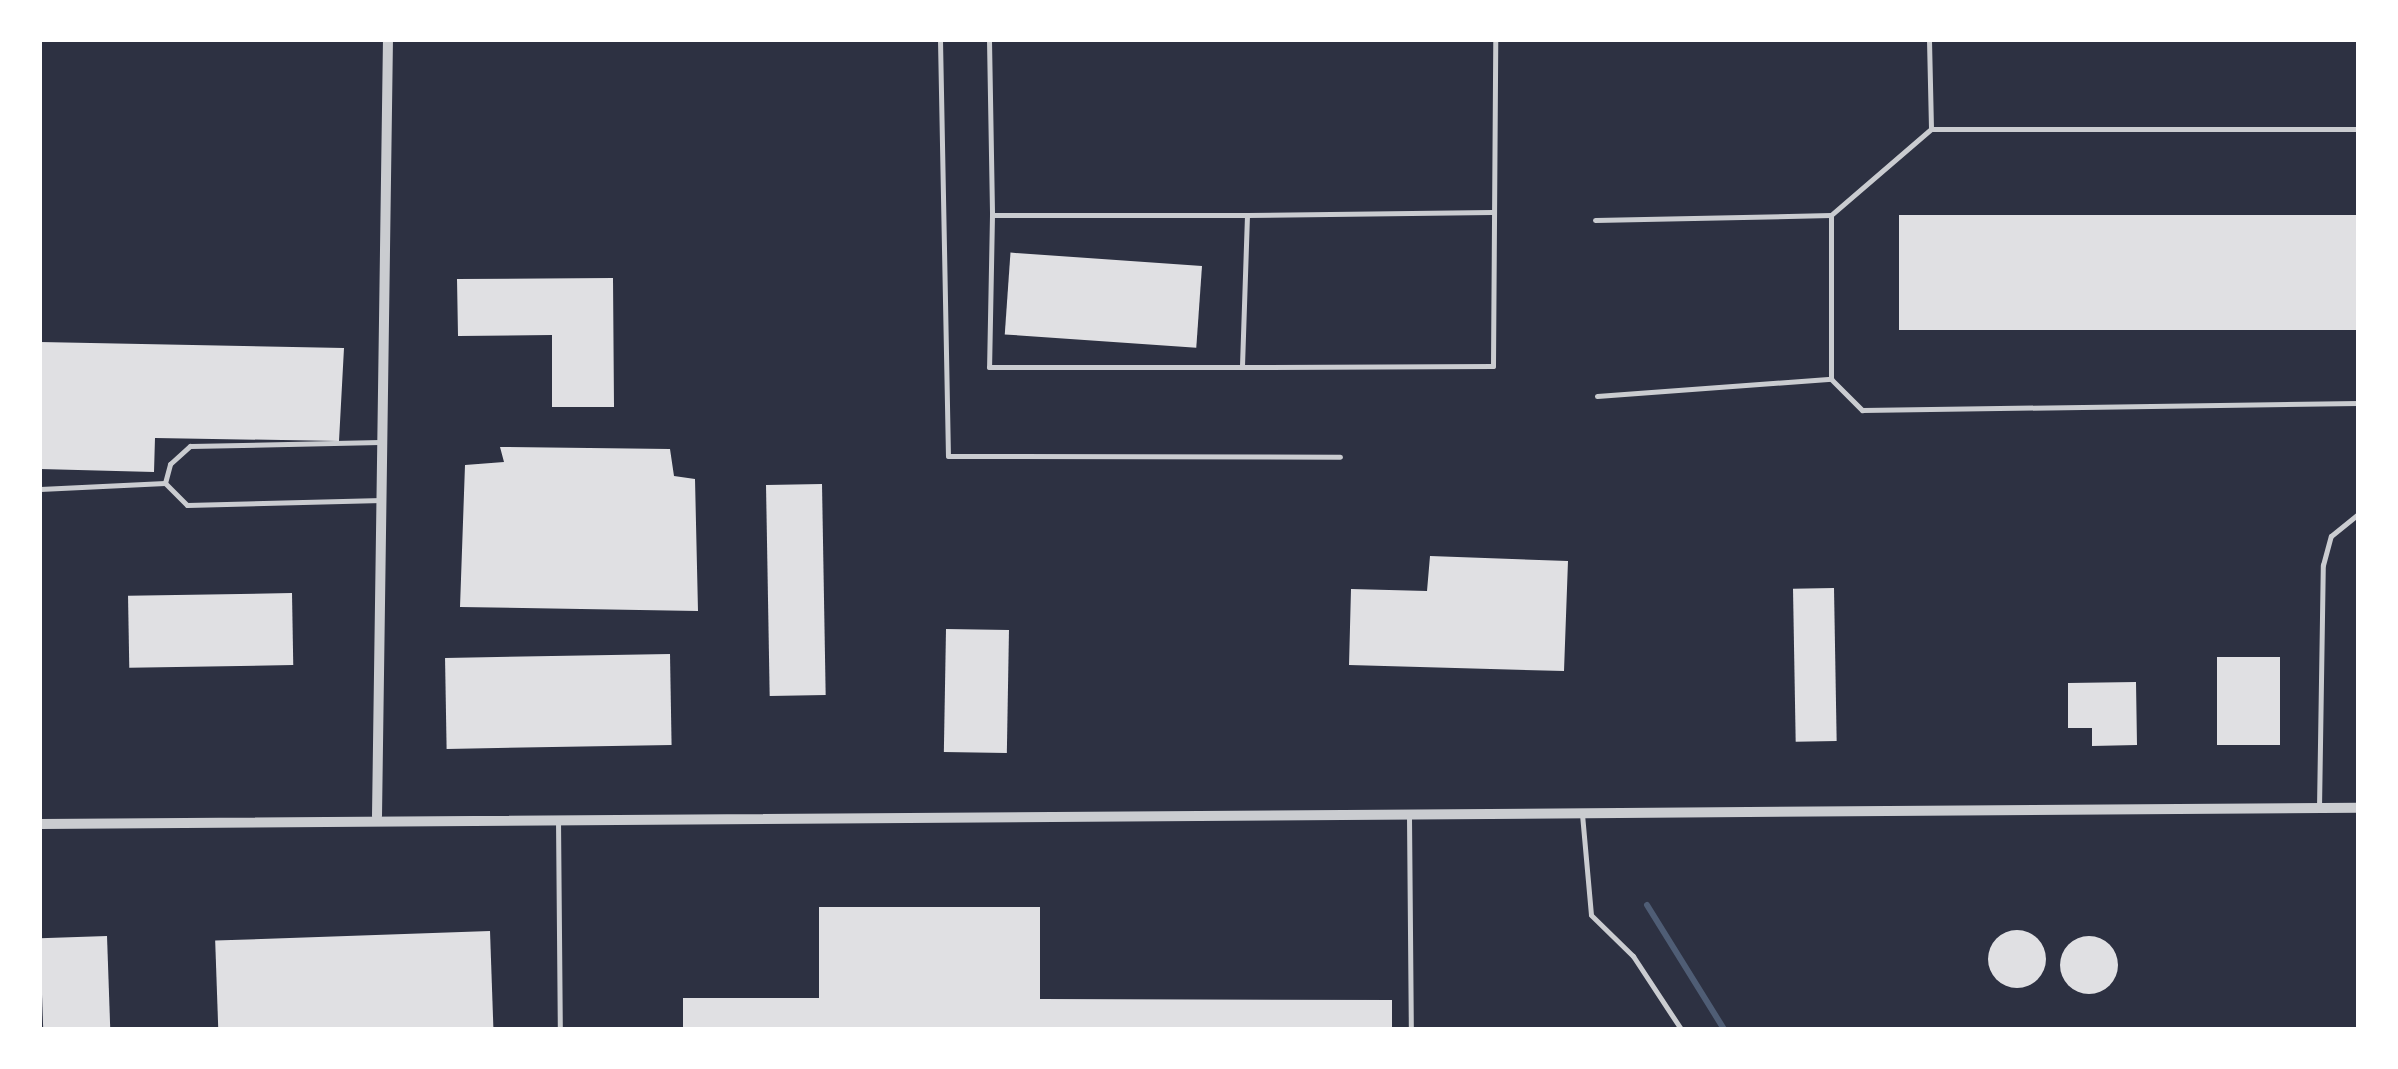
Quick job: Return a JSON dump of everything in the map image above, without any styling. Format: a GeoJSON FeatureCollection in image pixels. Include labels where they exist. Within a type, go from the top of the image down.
{"type":"FeatureCollection","features":[{"type":"Feature","properties":{"kind":"street"},"geometry":{"type":"LineString","coordinates":[[378,816],[388,40]]}},
{"type":"Feature","properties":{"kind":"street"},"geometry":{"type":"LineString","coordinates":[[40,824],[378,816],[2358,808]]}},
{"type":"Feature","properties":{"kind":"lane"},"geometry":{"type":"LineString","coordinates":[[940,40],[948,456],[1340,457]]}},
{"type":"Feature","properties":{"kind":"lane"},"geometry":{"type":"LineString","coordinates":[[989,40],[989,367],[1492,366],[1495,40]]}},
{"type":"Feature","properties":{"kind":"lane"},"geometry":{"type":"LineString","coordinates":[[1928,40],[1931,129]]}},
{"type":"Feature","properties":{"kind":"lane"},"geometry":{"type":"LineString","coordinates":[[1595,220],[1831,215],[1931,129],[2358,129]]}},
{"type":"Feature","properties":{"kind":"lane"},"geometry":{"type":"LineString","coordinates":[[992,215],[1492,212]]}},
{"type":"Feature","properties":{"kind":"lane"},"geometry":{"type":"LineString","coordinates":[[1242,367],[1247,214]]}},
{"type":"Feature","properties":{"kind":"lane"},"geometry":{"type":"LineString","coordinates":[[1831,215],[1831,379],[1862,410],[2358,404]]}},
{"type":"Feature","properties":{"kind":"lane"},"geometry":{"type":"LineString","coordinates":[[1596,396],[1831,379]]}},
{"type":"Feature","properties":{"kind":"lane"},"geometry":{"type":"LineString","coordinates":[[165,483],[170,464],[190,446],[383,442]]}},
{"type":"Feature","properties":{"kind":"lane"},"geometry":{"type":"LineString","coordinates":[[40,490],[165,483],[187,505],[382,500]]}},
{"type":"Feature","properties":{"kind":"lane"},"geometry":{"type":"LineString","coordinates":[[2319,808],[2323,565],[2331,536],[2358,514]]}},
{"type":"Feature","properties":{"kind":"lane"},"geometry":{"type":"LineString","coordinates":[[1582,811],[1591,916],[1633,956],[1681,1029]]}},
{"type":"Feature","properties":{"kind":"lane"},"geometry":{"type":"LineString","coordinates":[[1409,812],[1411,1029]]}},
{"type":"Feature","properties":{"kind":"lane"},"geometry":{"type":"LineString","coordinates":[[558,816],[560,1029]]}},
{"type":"Feature","properties":{"kind":"building"},"geometry":{"type":"Polygon","coordinates":[[[1899,215],[2358,215],[2358,330],[1899,330],[1899,215]]]}},
{"type":"Feature","properties":{"kind":"building"},"geometry":{"type":"Polygon","coordinates":[[[1010,253],[1202,266],[1196,348],[1005,334],[1010,253]]]}},
{"type":"Feature","properties":{"kind":"building"},"geometry":{"type":"Polygon","coordinates":[[[613,278],[614,407],[552,407],[552,335],[458,336],[457,279],[613,278]]]}},
{"type":"Feature","properties":{"kind":"building"},"geometry":{"type":"Polygon","coordinates":[[[40,342],[344,348],[339,441],[155,438],[154,472],[40,469],[40,342]]]}},
{"type":"Feature","properties":{"kind":"building"},"geometry":{"type":"Polygon","coordinates":[[[500,447],[670,449],[674,476],[695,479],[698,611],[460,607],[465,465],[504,462],[500,447]]]}},
{"type":"Feature","properties":{"kind":"building"},"geometry":{"type":"Polygon","coordinates":[[[822,484],[826,695],[770,696],[766,485],[822,484]]]}},
{"type":"Feature","properties":{"kind":"building"},"geometry":{"type":"Polygon","coordinates":[[[1430,556],[1568,561],[1564,671],[1349,665],[1351,589],[1427,591],[1430,556]]]}},
{"type":"Feature","properties":{"kind":"building"},"geometry":{"type":"Polygon","coordinates":[[[1834,588],[1837,741],[1796,742],[1793,589],[1834,588]]]}},
{"type":"Feature","properties":{"kind":"building"},"geometry":{"type":"Polygon","coordinates":[[[292,593],[293,665],[129,668],[128,596],[292,593]]]}},
{"type":"Feature","properties":{"kind":"building"},"geometry":{"type":"Polygon","coordinates":[[[946,629],[1009,630],[1007,753],[944,752],[946,629]]]}},
{"type":"Feature","properties":{"kind":"building"},"geometry":{"type":"Polygon","coordinates":[[[670,654],[672,745],[447,749],[445,658],[670,654]]]}},
{"type":"Feature","properties":{"kind":"building"},"geometry":{"type":"Polygon","coordinates":[[[2217,657],[2280,657],[2280,745],[2217,745],[2217,657]]]}},
{"type":"Feature","properties":{"kind":"building"},"geometry":{"type":"Polygon","coordinates":[[[2136,682],[2137,745],[2092,746],[2092,728],[2068,728],[2068,683],[2136,682]]]}},
{"type":"Feature","properties":{"kind":"building"},"geometry":{"type":"Polygon","coordinates":[[[819,907],[1040,907],[1040,999],[1392,1000],[1392,1029],[683,1029],[683,998],[819,998],[819,907]]]}},
{"type":"Feature","properties":{"kind":"building"},"geometry":{"type":"Polygon","coordinates":[[[2017,930],[2037,939],[2046,959],[2037,979],[2017,988],[1997,979],[1988,959],[1997,939],[2017,930]]]}},
{"type":"Feature","properties":{"kind":"building"},"geometry":{"type":"Polygon","coordinates":[[[490,931],[493,1029],[218,1029],[215,941],[490,931]]]}},
{"type":"Feature","properties":{"kind":"building"},"geometry":{"type":"Polygon","coordinates":[[[107,936],[110,1029],[43,1029],[40,938],[107,936]]]}},
{"type":"Feature","properties":{"kind":"building"},"geometry":{"type":"Polygon","coordinates":[[[2089,936],[2109,945],[2118,965],[2109,985],[2089,994],[2069,985],[2060,965],[2069,945],[2089,936]]]}},
{"type":"Feature","properties":{"kind":"waterway"},"geometry":{"type":"LineString","coordinates":[[1647,905],[1724,1029]]}}]}
